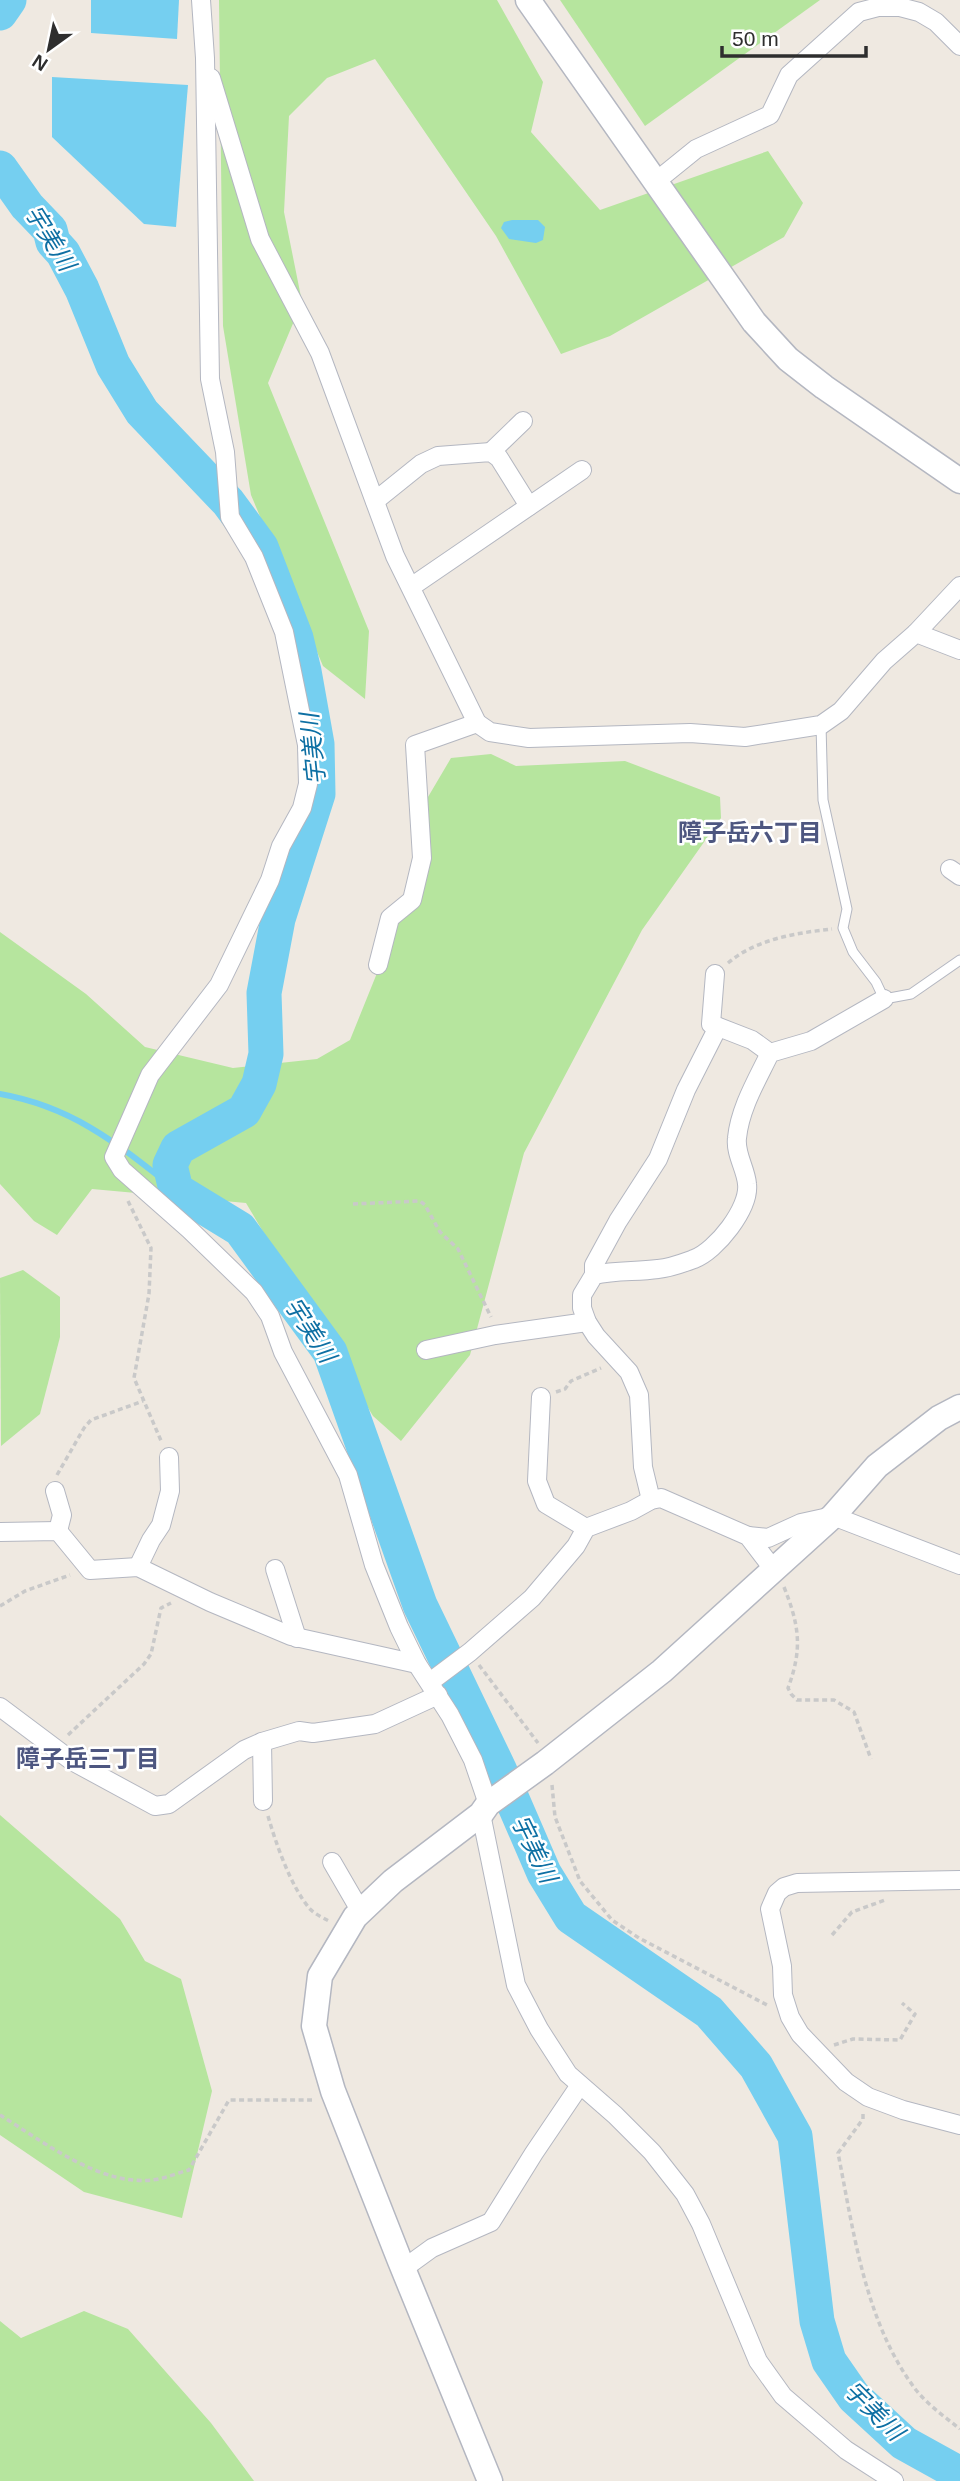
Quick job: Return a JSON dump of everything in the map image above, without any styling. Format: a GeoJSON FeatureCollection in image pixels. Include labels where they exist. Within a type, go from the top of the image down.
{"type":"FeatureCollection","features":[{"type":"Feature","properties":{"kind":"street"},"geometry":{"type":"LineString","coordinates":[[201,0],[205,58],[210,379],[225,452],[230,517],[254,557],[284,632],[307,745],[308,784],[302,808],[281,846],[270,880],[219,985],[150,1075],[114,1157],[122,1170],[254,1292],[270,1316],[283,1352],[348,1475],[374,1565],[399,1627],[417,1664],[435,1685],[473,1759],[488,1806],[516,1985],[539,2029],[568,2074],[652,2152],[685,2194],[701,2224],[758,2361],[783,2396],[846,2449],[894,2481]]}},
{"type":"Feature","properties":{"kind":"street"},"geometry":{"type":"LineString","coordinates":[[528,0],[754,322],[788,359],[824,387],[960,481]]}},
{"type":"Feature","properties":{"kind":"street"},"geometry":{"type":"LineString","coordinates":[[654,183],[696,149],[770,115],[789,75],[859,12],[878,6],[900,7],[919,12],[936,22],[960,46]]}},
{"type":"Feature","properties":{"kind":"street"},"geometry":{"type":"LineString","coordinates":[[205,58],[260,239],[320,353],[395,556],[477,723],[490,732],[529,738],[690,733],[745,737],[821,725],[841,711],[884,661],[916,633],[960,586]]}},
{"type":"Feature","properties":{"kind":"street"},"geometry":{"type":"LineString","coordinates":[[375,501],[421,464],[438,456],[491,452],[523,421]]}},
{"type":"Feature","properties":{"kind":"street"},"geometry":{"type":"LineString","coordinates":[[491,452],[499,458],[528,506]]}},
{"type":"Feature","properties":{"kind":"street"},"geometry":{"type":"LineString","coordinates":[[411,587],[582,470]]}},
{"type":"Feature","properties":{"kind":"street"},"geometry":{"type":"LineString","coordinates":[[916,633],[960,650]]}},
{"type":"Feature","properties":{"kind":"street"},"geometry":{"type":"LineString","coordinates":[[377,965],[390,918],[412,900],[422,858],[415,745],[477,723]]}},
{"type":"Feature","properties":{"kind":"street"},"geometry":{"type":"LineString","coordinates":[[715,974],[711,1024],[752,1040],[769,1053]]}},
{"type":"Feature","properties":{"kind":"street"},"geometry":{"type":"LineString","coordinates":[[769,1053],[811,1041],[884,999]]}},
{"type":"Feature","properties":{"kind":"street"},"geometry":{"type":"LineString","coordinates":[[651,1500],[643,1467],[639,1395],[629,1373],[587,1322],[582,1308],[582,1295],[594,1275],[594,1265],[618,1221],[658,1159],[686,1090],[718,1027]]}},
{"type":"Feature","properties":{"kind":"street"},"geometry":{"type":"LineString","coordinates":[[594,1275],[617,1270],[660,1269],[698,1258],[734,1222],[748,1197],[747,1181],[736,1139],[746,1105],[769,1053]]}},
{"type":"Feature","properties":{"kind":"street"},"geometry":{"type":"LineString","coordinates":[[426,1350],[587,1322]]}},
{"type":"Feature","properties":{"kind":"street"},"geometry":{"type":"LineString","coordinates":[[541,1397],[537,1481],[546,1504],[586,1528]]}},
{"type":"Feature","properties":{"kind":"street"},"geometry":{"type":"LineString","coordinates":[[490,2481],[333,2091],[314,2026],[320,1976],[361,1912],[393,1881],[662,1671],[833,1516],[877,1466],[939,1418],[960,1407]]}},
{"type":"Feature","properties":{"kind":"street"},"geometry":{"type":"LineString","coordinates":[[138,1567],[161,1525],[170,1491],[169,1457]]}},
{"type":"Feature","properties":{"kind":"street"},"geometry":{"type":"LineString","coordinates":[[55,1491],[62,1515],[58,1531]]}},
{"type":"Feature","properties":{"kind":"street"},"geometry":{"type":"LineString","coordinates":[[0,1707],[72,1761],[155,1806],[169,1804],[244,1750],[262,1742],[299,1731],[313,1733],[375,1724],[435,1685],[532,1598],[576,1546],[586,1528],[631,1511],[651,1500],[661,1497],[748,1536],[768,1538],[801,1522],[833,1516],[960,1565]]}},
{"type":"Feature","properties":{"kind":"street"},"geometry":{"type":"LineString","coordinates":[[58,1531],[90,1570],[138,1567],[297,1637],[417,1664]]}},
{"type":"Feature","properties":{"kind":"street"},"geometry":{"type":"LineString","coordinates":[[0,1532],[58,1531]]}},
{"type":"Feature","properties":{"kind":"street"},"geometry":{"type":"LineString","coordinates":[[748,1536],[774,1570]]}},
{"type":"Feature","properties":{"kind":"street"},"geometry":{"type":"LineString","coordinates":[[275,1569],[297,1637]]}},
{"type":"Feature","properties":{"kind":"street"},"geometry":{"type":"LineString","coordinates":[[262,1742],[263,1801]]}},
{"type":"Feature","properties":{"kind":"street"},"geometry":{"type":"LineString","coordinates":[[332,1862],[361,1912]]}},
{"type":"Feature","properties":{"kind":"street"},"geometry":{"type":"LineString","coordinates":[[960,1880],[797,1883],[783,1887],[777,1893],[770,1909],[782,1966],[783,1995],[800,2034],[846,2082],[864,2095],[903,2110],[960,2125]]}},
{"type":"Feature","properties":{"kind":"street"},"geometry":{"type":"LineString","coordinates":[[403,2269],[432,2248],[491,2222],[580,2085]]}},
{"type":"Feature","properties":{"kind":"lane"},"geometry":{"type":"LineString","coordinates":[[821,725],[823,800],[847,909],[843,928],[853,952],[876,982],[884,999],[911,994],[960,960]]}},
{"type":"Feature","properties":{"kind":"path"},"geometry":{"type":"LineString","coordinates":[[715,974],[733,958],[766,942],[800,932],[843,928]]}},
{"type":"Feature","properties":{"kind":"path"},"geometry":{"type":"LineString","coordinates":[[122,1170],[124,1192],[151,1248],[149,1294],[134,1378],[169,1457]]}},
{"type":"Feature","properties":{"kind":"path"},"geometry":{"type":"LineString","coordinates":[[353,1204],[420,1201],[425,1205],[440,1232],[458,1249],[500,1335]]}},
{"type":"Feature","properties":{"kind":"path"},"geometry":{"type":"LineString","coordinates":[[541,1397],[565,1389],[571,1381],[618,1360]]}},
{"type":"Feature","properties":{"kind":"path"},"geometry":{"type":"LineString","coordinates":[[55,1491],[57,1475],[91,1420],[143,1401]]}},
{"type":"Feature","properties":{"kind":"path"},"geometry":{"type":"LineString","coordinates":[[0,1606],[25,1591],[88,1568]]}},
{"type":"Feature","properties":{"kind":"path"},"geometry":{"type":"LineString","coordinates":[[774,1570],[795,1616],[799,1644],[788,1688],[791,1694],[797,1700],[834,1700],[854,1712],[871,1759]]}},
{"type":"Feature","properties":{"kind":"path"},"geometry":{"type":"LineString","coordinates":[[53,1747],[144,1664],[151,1654],[161,1608],[188,1591]]}},
{"type":"Feature","properties":{"kind":"path"},"geometry":{"type":"LineString","coordinates":[[467,1655],[547,1761],[555,1817],[566,1848],[580,1881],[612,1920],[712,1978],[779,2011],[788,2010]]}},
{"type":"Feature","properties":{"kind":"path"},"geometry":{"type":"LineString","coordinates":[[263,1801],[273,1835],[297,1888],[311,1910],[346,1932]]}},
{"type":"Feature","properties":{"kind":"path"},"geometry":{"type":"LineString","coordinates":[[832,1935],[852,1912],[888,1899]]}},
{"type":"Feature","properties":{"kind":"path"},"geometry":{"type":"LineString","coordinates":[[816,2051],[853,2039],[900,2040],[915,2014],[902,2003]]}},
{"type":"Feature","properties":{"kind":"path"},"geometry":{"type":"LineString","coordinates":[[0,2115],[81,2164],[123,2179],[152,2180],[189,2170],[229,2100],[317,2099],[333,2091]]}},
{"type":"Feature","properties":{"kind":"path"},"geometry":{"type":"LineString","coordinates":[[864,2095],[863,2119],[838,2153],[854,2234],[876,2317],[898,2362],[917,2391],[937,2412],[960,2429]]}},
{"type":"Feature","properties":{"kind":"green space"},"geometry":{"type":"Polygon","coordinates":[[[219,0],[497,0],[543,82],[531,132],[600,210],[768,151],[803,203],[784,237],[610,336],[561,354],[496,236],[375,59],[327,78],[289,116],[284,212],[302,302],[268,383],[369,631],[365,699],[323,666],[251,495],[223,326],[219,0]]]}},
{"type":"Feature","properties":{"kind":"green space"},"geometry":{"type":"Polygon","coordinates":[[[560,0],[820,0],[645,126],[560,0]]]}},
{"type":"Feature","properties":{"kind":"green space"},"geometry":{"type":"Polygon","coordinates":[[[491,754],[516,766],[625,761],[720,797],[721,818],[642,930],[524,1153],[470,1355],[401,1441],[373,1416],[246,1203],[92,1189],[57,1235],[34,1221],[0,1184],[0,932],[86,994],[145,1047],[233,1068],[317,1059],[350,1040],[419,869],[428,797],[451,758],[491,754]]]}},
{"type":"Feature","properties":{"kind":"green space"},"geometry":{"type":"Polygon","coordinates":[[[23,1270],[60,1297],[60,1337],[40,1414],[1,1446],[0,1278],[23,1270]]]}},
{"type":"Feature","properties":{"kind":"green space"},"geometry":{"type":"Polygon","coordinates":[[[0,1815],[120,1919],[145,1961],[181,1979],[212,2091],[182,2218],[84,2192],[0,2135],[0,1815]]]}},
{"type":"Feature","properties":{"kind":"green space"},"geometry":{"type":"Polygon","coordinates":[[[84,2311],[128,2329],[211,2423],[254,2481],[0,2481],[0,2321],[21,2338],[84,2311]]]}},
{"type":"Feature","properties":{"kind":"water"},"geometry":{"type":"Polygon","coordinates":[[[91,0],[179,0],[177,39],[91,33],[91,0]]]}},
{"type":"Feature","properties":{"kind":"water"},"geometry":{"type":"Polygon","coordinates":[[[52,77],[188,85],[176,227],[144,224],[52,137],[52,77]]]}},
{"type":"Feature","properties":{"kind":"water"},"geometry":{"type":"Polygon","coordinates":[[[538,220],[545,227],[543,240],[536,243],[509,239],[501,228],[504,222],[538,220]]]}},
{"type":"Feature","properties":{"kind":"waterway","name":"宇美川"},"geometry":{"type":"LineString","coordinates":[[0,13],[9,0]]}},
{"type":"Feature","properties":{"kind":"waterway","name":"宇美川"},"geometry":{"type":"LineString","coordinates":[[0,168],[27,206],[50,230],[53,242],[63,253],[82,289],[113,365],[142,412],[228,502],[261,547],[296,638],[317,744],[318,794],[278,919],[264,993],[266,1054],[259,1084],[244,1111],[178,1148],[170,1165],[176,1190],[240,1229],[330,1352],[420,1605],[499,1769],[544,1873],[571,1917],[709,2012],[756,2066],[795,2136],[817,2321],[829,2361],[854,2397],[904,2443],[960,2474]]}},
{"type":"Feature","properties":{"kind":"waterway"},"geometry":{"type":"LineString","coordinates":[[0,1094],[51,1108],[73,1118],[115,1143],[176,1190]]}},
{"type":"Feature","properties":{"kind":"district","name":"障子岳六丁目"},"geometry":{"type":"Point","coordinates":[750,833]}},
{"type":"Feature","properties":{"kind":"district","name":"障子岳三丁目"},"geometry":{"type":"Point","coordinates":[88,1759]}}]}
